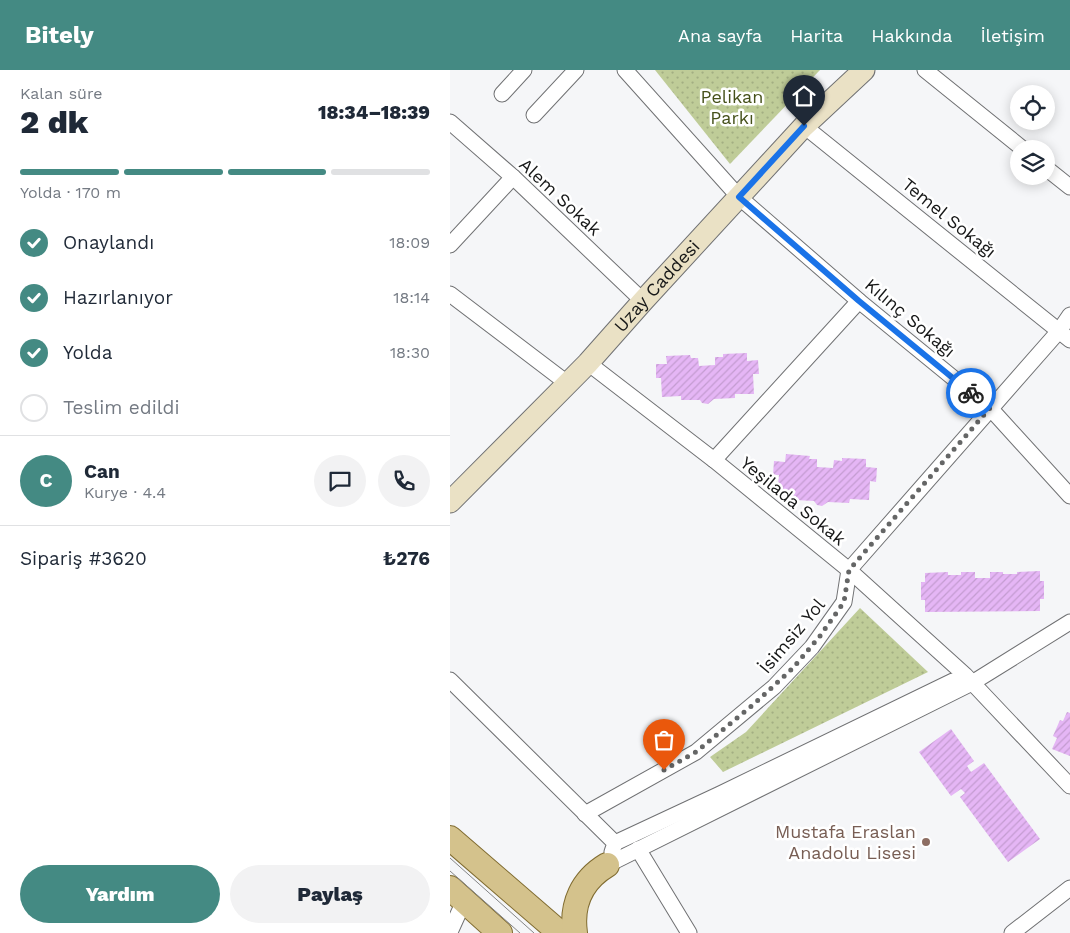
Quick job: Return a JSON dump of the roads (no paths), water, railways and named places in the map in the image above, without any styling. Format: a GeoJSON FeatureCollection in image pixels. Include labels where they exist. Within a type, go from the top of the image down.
{"type":"FeatureCollection","features":[{"type":"Feature","properties":{"kind":"main road","name":"Uzay Caddesi"},"geometry":{"type":"LineString","coordinates":[[450,502],[588,363],[804,126],[864,70]]}},
{"type":"Feature","properties":{"kind":"main road"},"geometry":{"type":"LineString","coordinates":[[450,828],[494,876]]}},
{"type":"Feature","properties":{"kind":"main road"},"geometry":{"type":"LineString","coordinates":[[450,838],[560,933]]}},
{"type":"Feature","properties":{"kind":"main road"},"geometry":{"type":"LineString","coordinates":[[575,933],[574,912],[580,892],[611,854]]}},
{"type":"Feature","properties":{"kind":"main road"},"geometry":{"type":"LineString","coordinates":[[457,894],[500,933]]}},
{"type":"Feature","properties":{"kind":"street"},"geometry":{"type":"LineString","coordinates":[[502,94],[524,70]]}},
{"type":"Feature","properties":{"kind":"street"},"geometry":{"type":"LineString","coordinates":[[534,116],[576,70]]}},
{"type":"Feature","properties":{"kind":"street","name":"Kılınç Sokağı"},"geometry":{"type":"LineString","coordinates":[[625,70],[739,197],[859,301],[990,408],[1070,496]]}},
{"type":"Feature","properties":{"kind":"street"},"geometry":{"type":"LineString","coordinates":[[926,70],[1012,140]]}},
{"type":"Feature","properties":{"kind":"street","name":"Alem Sokak"},"geometry":{"type":"LineString","coordinates":[[450,122],[513,177],[643,301]]}},
{"type":"Feature","properties":{"kind":"street","name":"Temel Sokağı"},"geometry":{"type":"LineString","coordinates":[[804,126],[1064,336]]}},
{"type":"Feature","properties":{"kind":"street"},"geometry":{"type":"LineString","coordinates":[[1055,175],[1070,187]]}},
{"type":"Feature","properties":{"kind":"street"},"geometry":{"type":"LineString","coordinates":[[450,245],[513,177]]}},
{"type":"Feature","properties":{"kind":"street"},"geometry":{"type":"LineString","coordinates":[[450,294],[567,384]]}},
{"type":"Feature","properties":{"kind":"street"},"geometry":{"type":"LineString","coordinates":[[714,460],[859,301]]}},
{"type":"Feature","properties":{"kind":"street"},"geometry":{"type":"LineString","coordinates":[[849,570],[990,408],[1064,336],[1070,316]]}},
{"type":"Feature","properties":{"kind":"street","name":"Yeşilada Sokak"},"geometry":{"type":"LineString","coordinates":[[588,363],[714,460],[849,570],[968,679],[1070,786]]}},
{"type":"Feature","properties":{"kind":"street","name":"İsimsiz Yol"},"geometry":{"type":"LineString","coordinates":[[585,814],[696,752],[774,687],[812,647],[844,602],[849,570]]}},
{"type":"Feature","properties":{"kind":"street"},"geometry":{"type":"LineString","coordinates":[[611,854],[720,794],[968,679],[1070,617]]}},
{"type":"Feature","properties":{"kind":"street"},"geometry":{"type":"LineString","coordinates":[[611,854],[638,849],[968,679],[1070,622]]}},
{"type":"Feature","properties":{"kind":"street"},"geometry":{"type":"LineString","coordinates":[[450,680],[585,814],[611,854]]}},
{"type":"Feature","properties":{"kind":"street"},"geometry":{"type":"LineString","coordinates":[[638,849],[689,933]]}},
{"type":"Feature","properties":{"kind":"street"},"geometry":{"type":"LineString","coordinates":[[1012,933],[1070,888]]}},
{"type":"Feature","properties":{"kind":"street"},"geometry":{"type":"LineString","coordinates":[[450,932],[457,894]]}},
{"type":"Feature","properties":{"kind":"tram line"},"geometry":{"type":"LineString","coordinates":[[450,858],[534,933]]}},
{"type":"Feature","properties":{"kind":"tram line"},"geometry":{"type":"LineString","coordinates":[[450,871],[520,933]]}},
{"type":"Feature","properties":{"kind":"place","name":"Mustafa Eraslan Anadolu Lisesi"},"geometry":{"type":"Point","coordinates":[926,842]}},
{"type":"Feature","properties":{"kind":"park label","name":"Pelikan Parkı"},"geometry":{"type":"Point","coordinates":[732,107]}}]}
